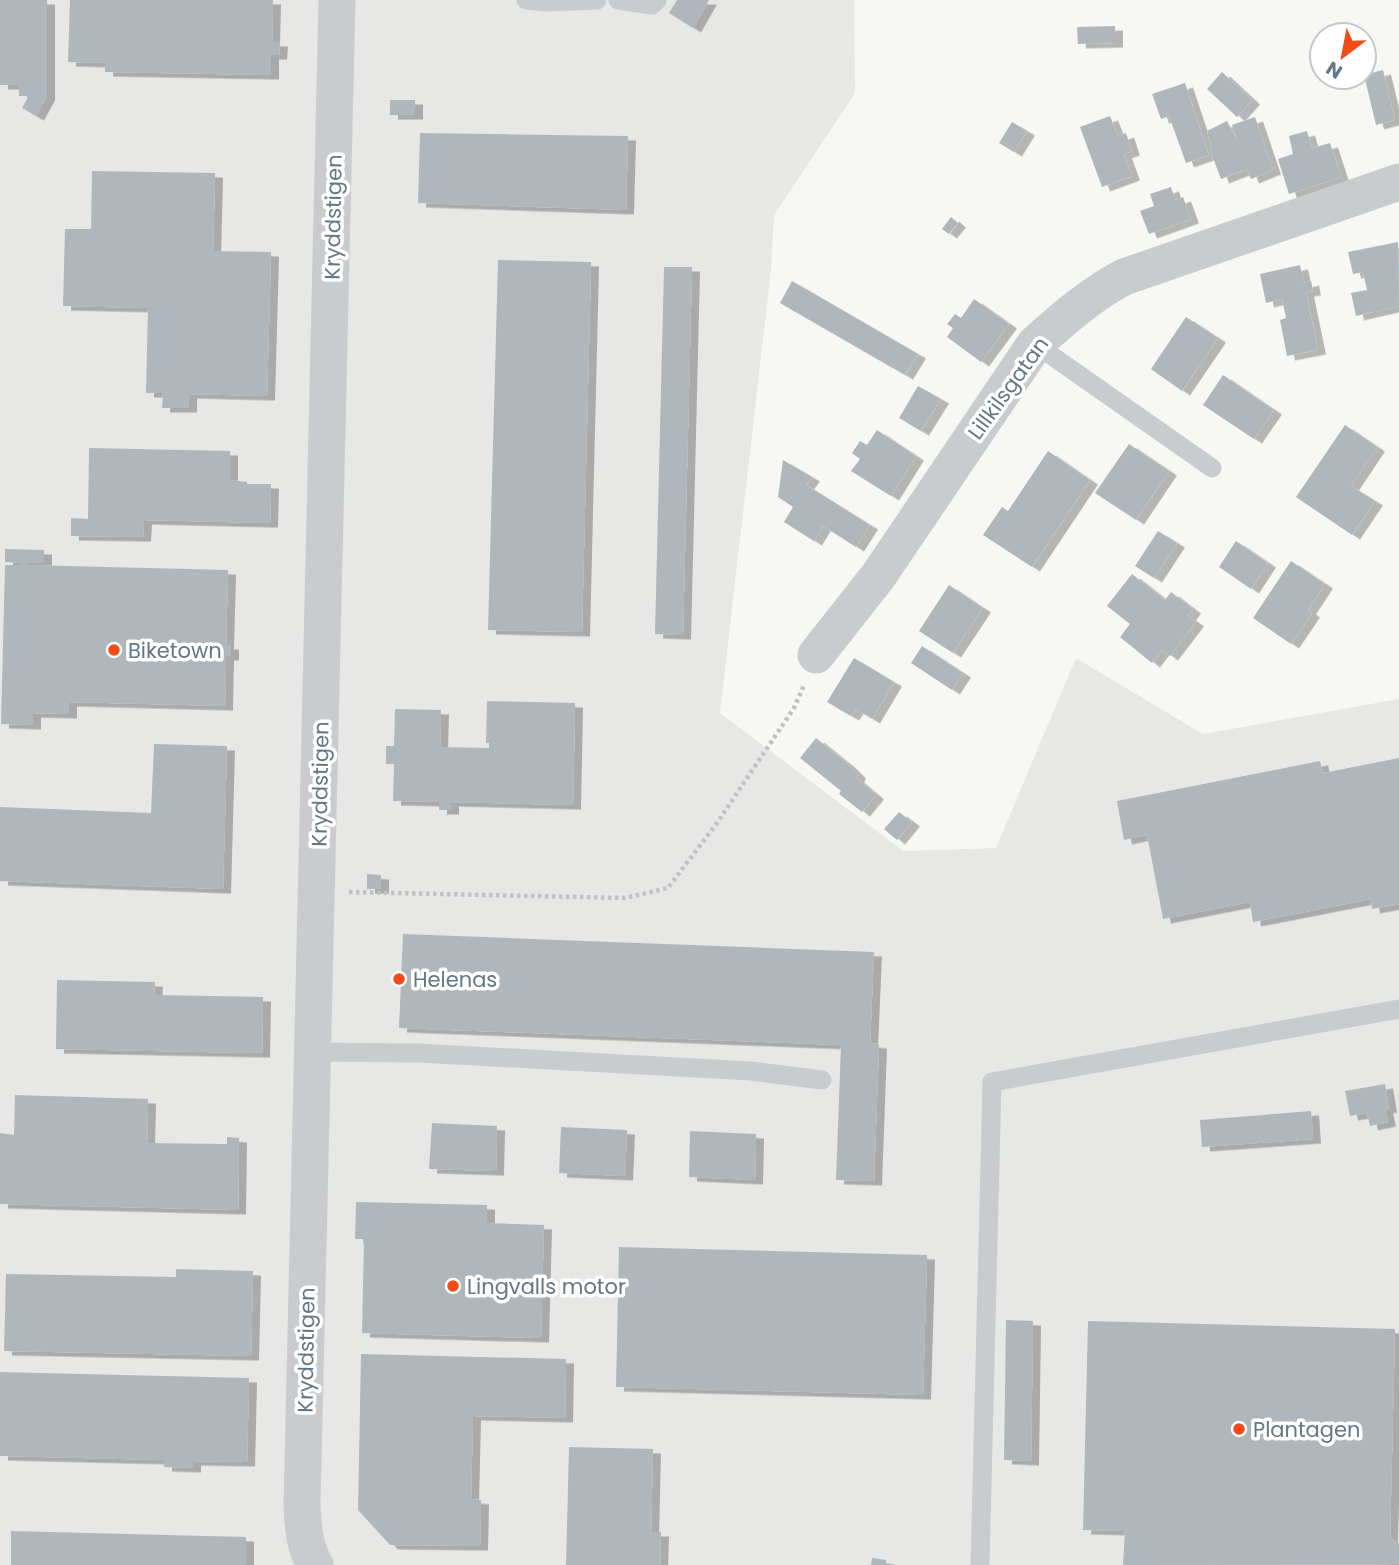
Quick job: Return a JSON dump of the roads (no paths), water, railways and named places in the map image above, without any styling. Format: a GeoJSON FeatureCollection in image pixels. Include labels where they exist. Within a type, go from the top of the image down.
{"type":"FeatureCollection","features":[{"type":"Feature","properties":{"kind":"street","name":"Kryddstigen"},"geometry":{"type":"LineString","coordinates":[[314,1565],[304,1534],[302,1505],[337,0]]}},
{"type":"Feature","properties":{"kind":"street","name":"Lillkilsgatan"},"geometry":{"type":"LineString","coordinates":[[816,655],[879,575],[1035,344],[1066,315],[1124,277],[1399,182]]}},
{"type":"Feature","properties":{"kind":"lane"},"geometry":{"type":"LineString","coordinates":[[526,0],[597,0]]}},
{"type":"Feature","properties":{"kind":"lane"},"geometry":{"type":"LineString","coordinates":[[618,0],[652,5],[657,0]]}},
{"type":"Feature","properties":{"kind":"lane"},"geometry":{"type":"LineString","coordinates":[[1035,344],[1212,468]]}},
{"type":"Feature","properties":{"kind":"lane"},"geometry":{"type":"LineString","coordinates":[[980,1565],[992,1082],[1399,1009]]}},
{"type":"Feature","properties":{"kind":"lane"},"geometry":{"type":"LineString","coordinates":[[314,1052],[419,1053],[751,1071],[822,1080]]}},
{"type":"Feature","properties":{"kind":"place","name":"Biketown"},"geometry":{"type":"Point","coordinates":[114,650]}},
{"type":"Feature","properties":{"kind":"place","name":"Helenas"},"geometry":{"type":"Point","coordinates":[399,979]}},
{"type":"Feature","properties":{"kind":"place","name":"Lingvalls motor"},"geometry":{"type":"Point","coordinates":[453,1286]}},
{"type":"Feature","properties":{"kind":"place","name":"Plantagen"},"geometry":{"type":"Point","coordinates":[1239,1429]}}]}
